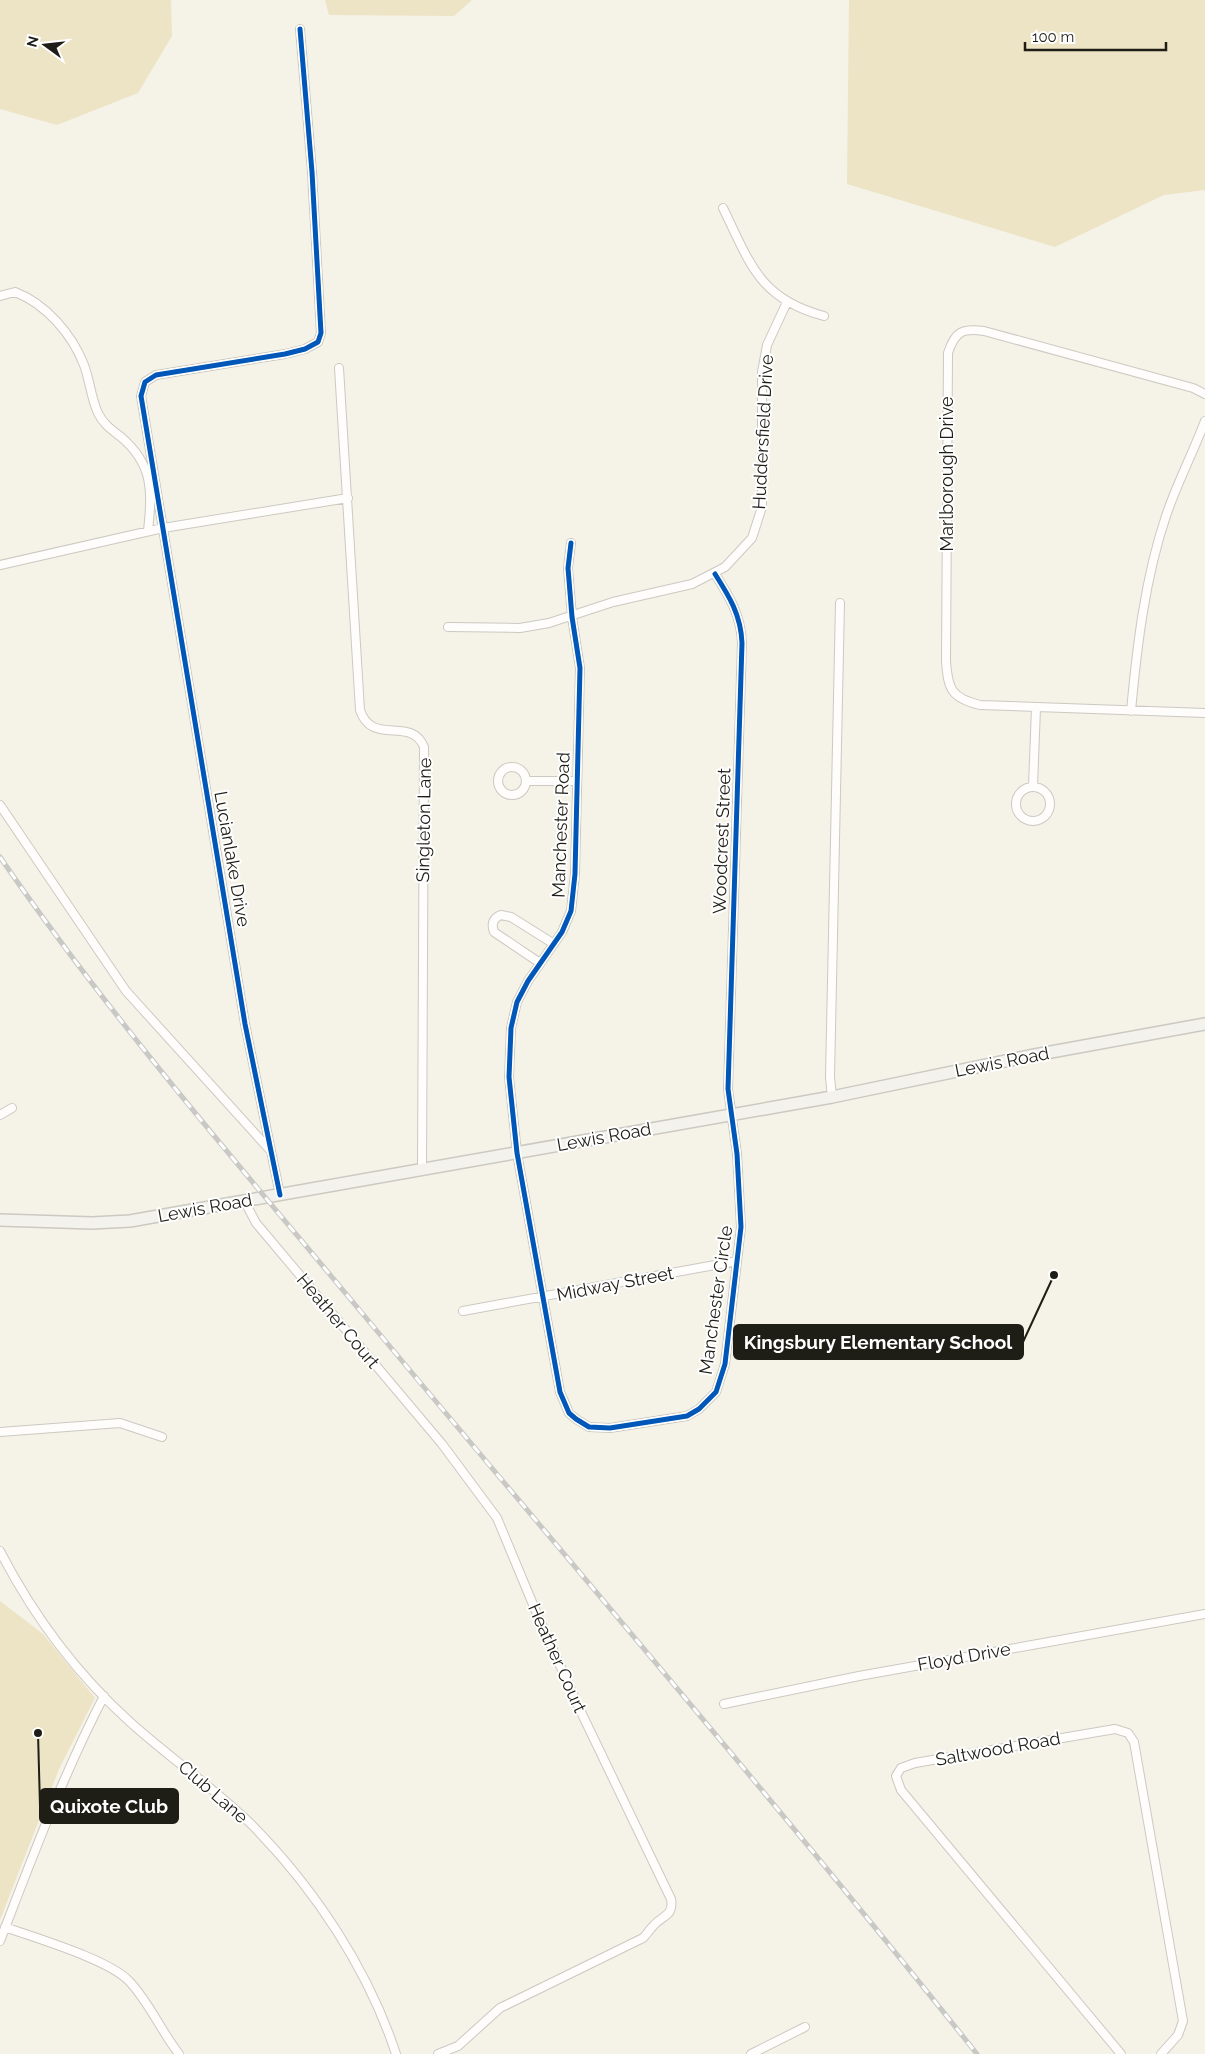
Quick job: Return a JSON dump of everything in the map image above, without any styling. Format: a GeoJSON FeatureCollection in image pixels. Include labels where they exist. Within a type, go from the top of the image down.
{"type":"FeatureCollection","features":[{"type":"Feature","properties":{"kind":"street","name":"Lucianlake Drive"},"geometry":{"type":"LineString","coordinates":[[280,1195],[246,1024],[141,396],[145,382],[156,375],[304,349],[318,342],[320,333],[312,172],[300,29]]}},
{"type":"Feature","properties":{"kind":"street"},"geometry":{"type":"LineString","coordinates":[[723,208],[748,260],[760,279],[787,302],[824,316]]}},
{"type":"Feature","properties":{"kind":"street"},"geometry":{"type":"LineString","coordinates":[[0,296],[15,292],[45,308],[74,345],[103,422],[134,449],[143,461],[148,476],[151,498],[148,531]]}},
{"type":"Feature","properties":{"kind":"street","name":"Huddersfield Drive"},"geometry":{"type":"LineString","coordinates":[[448,627],[520,628],[572,617],[613,602],[692,584],[715,574],[746,547],[756,530],[762,507],[762,372],[767,345],[787,302]]}},
{"type":"Feature","properties":{"kind":"street","name":"Marlborough Drive"},"geometry":{"type":"LineString","coordinates":[[1205,394],[1193,388],[984,331],[970,329],[954,338],[948,353],[946,661],[949,684],[957,697],[970,702],[1036,708],[1205,713]]}},
{"type":"Feature","properties":{"kind":"street","name":"Singleton Lane"},"geometry":{"type":"LineString","coordinates":[[339,368],[360,710],[362,718],[372,728],[411,733],[418,737],[424,747],[422,1169]]}},
{"type":"Feature","properties":{"kind":"street"},"geometry":{"type":"LineString","coordinates":[[1130,711],[1135,669],[1153,564],[1166,517],[1205,421]]}},
{"type":"Feature","properties":{"kind":"street"},"geometry":{"type":"LineString","coordinates":[[0,565],[163,528],[348,498]]}},
{"type":"Feature","properties":{"kind":"street","name":"Manchester Road"},"geometry":{"type":"LineString","coordinates":[[517,1153],[510,1104],[511,1028],[522,991],[554,944],[571,911],[575,874],[580,668],[572,617],[568,568],[571,543]]}},
{"type":"Feature","properties":{"kind":"street","name":"Woodcrest Street"},"geometry":{"type":"LineString","coordinates":[[715,574],[736,609],[741,628],[742,643],[728,1089],[730,1115]]}},
{"type":"Feature","properties":{"kind":"street"},"geometry":{"type":"LineString","coordinates":[[832,1097],[830,1077],[840,603]]}},
{"type":"Feature","properties":{"kind":"street"},"geometry":{"type":"LineString","coordinates":[[1033,786],[1036,708]]}},
{"type":"Feature","properties":{"kind":"street"},"geometry":{"type":"LineString","coordinates":[[526,781],[577,781]]}},
{"type":"Feature","properties":{"kind":"street"},"geometry":{"type":"LineString","coordinates":[[1033,786],[1044,791],[1050,804],[1045,817],[1031,822],[1019,814],[1016,800],[1024,789],[1033,786]]}},
{"type":"Feature","properties":{"kind":"street"},"geometry":{"type":"LineString","coordinates":[[0,805],[126,992],[271,1151]]}},
{"type":"Feature","properties":{"kind":"street"},"geometry":{"type":"LineString","coordinates":[[540,964],[494,932],[492,927],[495,918],[506,915],[554,944]]}},
{"type":"Feature","properties":{"kind":"street","name":"Lewis Road"},"geometry":{"type":"LineString","coordinates":[[0,1220],[92,1224],[130,1221],[832,1097],[1028,1056],[1205,1024]]}},
{"type":"Feature","properties":{"kind":"street"},"geometry":{"type":"LineString","coordinates":[[0,1115],[12,1108]]}},
{"type":"Feature","properties":{"kind":"street","name":"Manchester Circle"},"geometry":{"type":"LineString","coordinates":[[517,1153],[560,1392],[569,1413],[589,1427],[610,1428],[686,1416],[708,1401],[721,1382],[737,1261],[741,1206],[737,1154],[730,1115]]}},
{"type":"Feature","properties":{"kind":"street","name":"Heather Court"},"geometry":{"type":"LineString","coordinates":[[245,1202],[256,1223],[442,1444],[497,1518],[536,1614],[671,1899],[672,1906],[668,1915],[654,1924],[643,1938],[500,2008],[458,2046],[438,2054]]}},
{"type":"Feature","properties":{"kind":"street","name":"Midway Street"},"geometry":{"type":"LineString","coordinates":[[463,1311],[737,1261]]}},
{"type":"Feature","properties":{"kind":"street"},"geometry":{"type":"LineString","coordinates":[[0,1432],[120,1423],[162,1437]]}},
{"type":"Feature","properties":{"kind":"street","name":"Club Lane"},"geometry":{"type":"LineString","coordinates":[[0,1551],[32,1607],[59,1644],[104,1696],[130,1722],[230,1805],[290,1867],[314,1899],[350,1954],[379,2011],[396,2054]]}},
{"type":"Feature","properties":{"kind":"street","name":"Floyd Drive"},"geometry":{"type":"LineString","coordinates":[[724,1704],[858,1676],[1205,1614]]}},
{"type":"Feature","properties":{"kind":"street"},"geometry":{"type":"LineString","coordinates":[[0,1941],[55,1797],[76,1750],[104,1696]]}},
{"type":"Feature","properties":{"kind":"street","name":"Saltwood Road"},"geometry":{"type":"LineString","coordinates":[[1121,2054],[901,1790],[896,1776],[901,1768],[1115,1729],[1128,1732],[1134,1742],[1183,2022],[1178,2035],[1161,2054]]}},
{"type":"Feature","properties":{"kind":"street"},"geometry":{"type":"LineString","coordinates":[[5,1927],[69,1950],[122,1976],[136,1990],[180,2054]]}},
{"type":"Feature","properties":{"kind":"street"},"geometry":{"type":"LineString","coordinates":[[751,2054],[804,2027]]}},
{"type":"Feature","properties":{"kind":"shaded area"},"geometry":{"type":"Polygon","coordinates":[[[0,0],[171,0],[172,36],[138,93],[57,125],[0,109],[0,0]]]}},
{"type":"Feature","properties":{"kind":"shaded area"},"geometry":{"type":"Polygon","coordinates":[[[325,0],[472,0],[454,16],[329,15],[325,0]]]}},
{"type":"Feature","properties":{"kind":"shaded area"},"geometry":{"type":"Polygon","coordinates":[[[849,0],[1205,0],[1205,190],[1164,195],[1055,247],[847,184],[849,0]]]}},
{"type":"Feature","properties":{"kind":"shaded area"},"geometry":{"type":"Polygon","coordinates":[[[0,1601],[43,1634],[95,1698],[59,1769],[0,1920],[0,1601]]]}},
{"type":"Feature","properties":{"kind":"railway"},"geometry":{"type":"LineString","coordinates":[[0,857],[86,975],[176,1089],[749,1774],[977,2054]]}},
{"type":"Feature","properties":{"kind":"cycle path"},"geometry":{"type":"LineString","coordinates":[[280,1195],[245,1024],[141,396],[145,382],[156,375],[285,354],[305,349],[318,342],[321,333],[312,172],[300,29]]}},
{"type":"Feature","properties":{"kind":"cycle path"},"geometry":{"type":"LineString","coordinates":[[571,543],[568,568],[572,617],[580,668],[575,874],[571,911],[562,932],[528,981],[517,1002],[511,1028],[509,1077],[517,1153],[560,1392],[569,1413],[589,1427],[610,1428],[687,1416],[699,1409],[716,1392],[725,1364],[741,1227],[737,1154],[728,1089],[742,643],[737,615],[715,574]]}},
{"type":"Feature","properties":{"kind":"place","name":"Kingsbury Elementary School"},"geometry":{"type":"Point","coordinates":[1054,1275]}},
{"type":"Feature","properties":{"kind":"place","name":"Quixote Club"},"geometry":{"type":"Point","coordinates":[38,1733]}}]}
